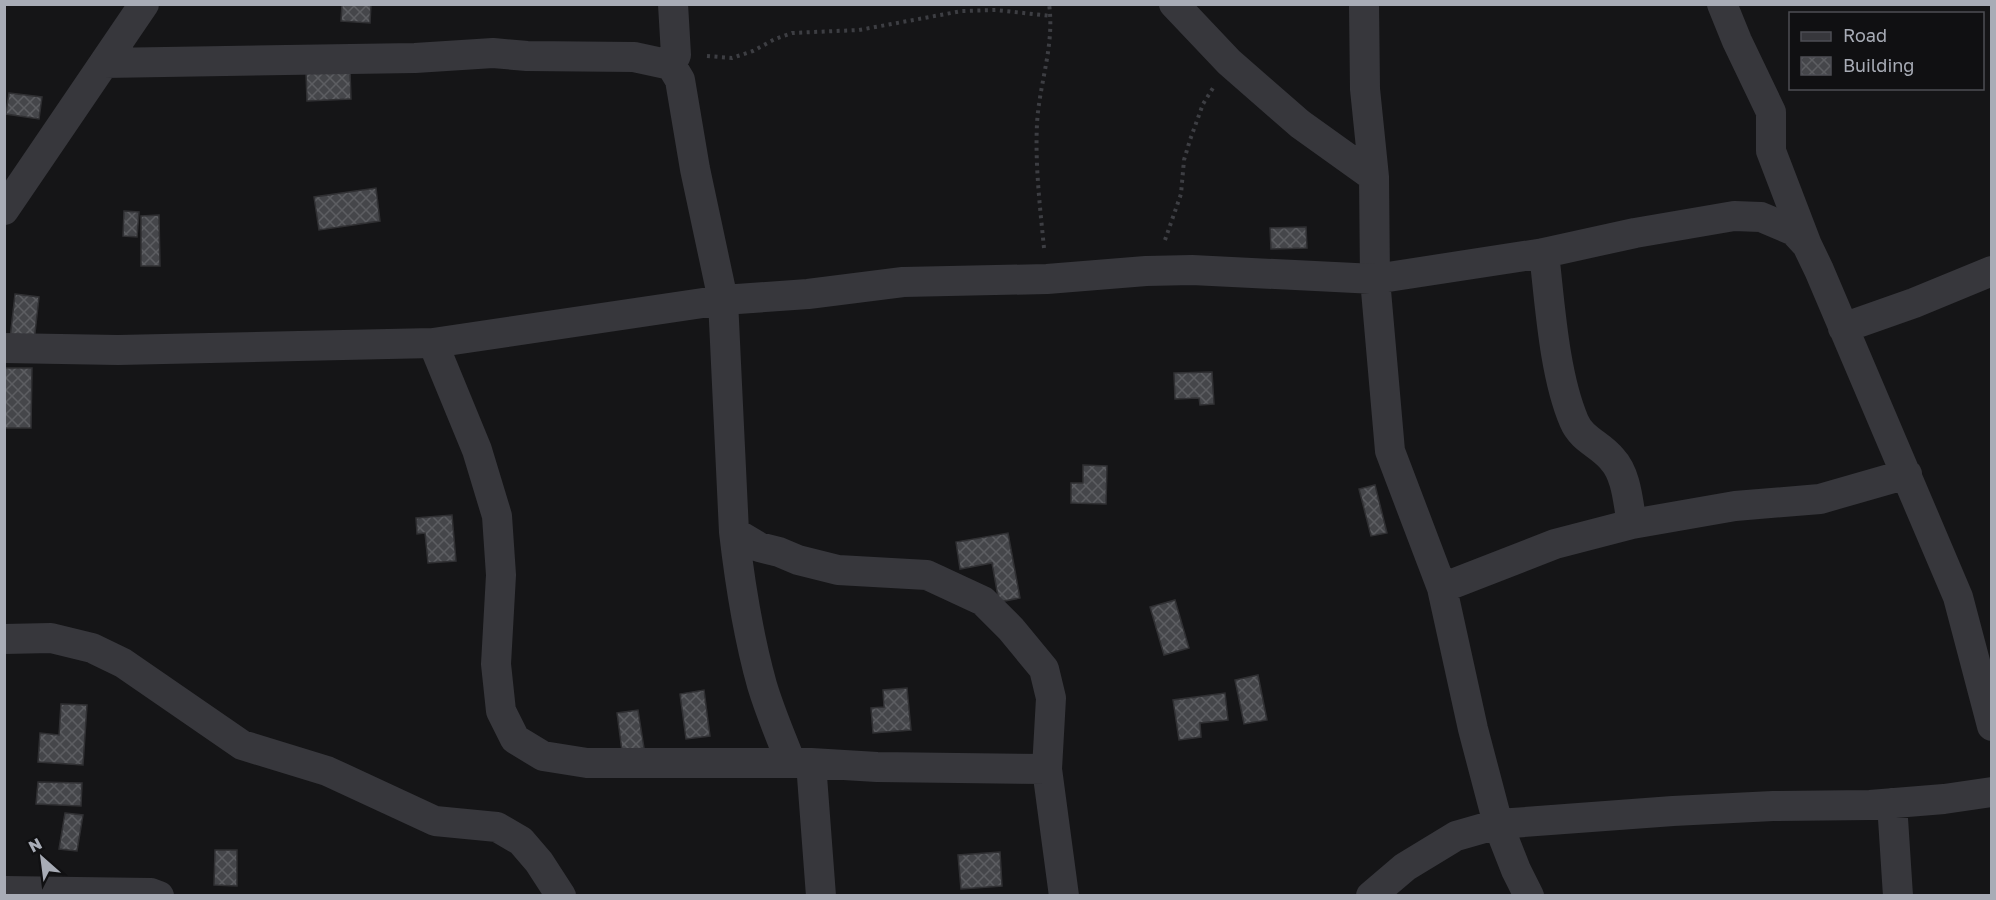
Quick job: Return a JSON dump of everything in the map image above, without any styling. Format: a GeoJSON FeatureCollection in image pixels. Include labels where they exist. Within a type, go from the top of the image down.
{"type":"FeatureCollection","features":[{"type":"Feature","properties":{"kind":"street"},"geometry":{"type":"LineString","coordinates":[[4,210],[144,4]]}},
{"type":"Feature","properties":{"kind":"street"},"geometry":{"type":"LineString","coordinates":[[673,4],[674,60],[685,100],[695,169],[723,300],[734,532],[740,587],[762,685],[773,718],[801,763],[821,896]]}},
{"type":"Feature","properties":{"kind":"street"},"geometry":{"type":"LineString","coordinates":[[1174,4],[1229,62],[1300,124],[1374,177]]}},
{"type":"Feature","properties":{"kind":"street"},"geometry":{"type":"LineString","coordinates":[[1364,4],[1365,89],[1374,177],[1375,279],[1390,451],[1442,588],[1473,729],[1498,824],[1529,896]]}},
{"type":"Feature","properties":{"kind":"street"},"geometry":{"type":"LineString","coordinates":[[1722,4],[1737,41],[1772,112],[1771,151],[1806,244],[1907,474],[1958,597],[1992,726]]}},
{"type":"Feature","properties":{"kind":"street"},"geometry":{"type":"LineString","coordinates":[[104,63],[392,59],[493,53],[674,60]]}},
{"type":"Feature","properties":{"kind":"street"},"geometry":{"type":"LineString","coordinates":[[4,348],[118,350],[434,343],[723,300],[808,294],[903,282],[1047,279],[1146,270],[1192,270],[1375,279],[1544,254],[1635,233],[1734,216],[1761,217],[1794,231],[1806,244]]}},
{"type":"Feature","properties":{"kind":"street"},"geometry":{"type":"LineString","coordinates":[[1544,254],[1554,335],[1569,406],[1580,433],[1614,460],[1622,474],[1632,524]]}},
{"type":"Feature","properties":{"kind":"street"},"geometry":{"type":"LineString","coordinates":[[1843,328],[1914,303],[1992,271]]}},
{"type":"Feature","properties":{"kind":"street"},"geometry":{"type":"LineString","coordinates":[[434,343],[477,450],[497,516],[501,575],[496,664],[501,711],[515,739],[543,756],[587,763],[801,763],[877,768],[1047,769]]}},
{"type":"Feature","properties":{"kind":"street"},"geometry":{"type":"LineString","coordinates":[[1442,588],[1556,544],[1632,524],[1735,506],[1820,500],[1907,474]]}},
{"type":"Feature","properties":{"kind":"street"},"geometry":{"type":"LineString","coordinates":[[734,532],[759,547],[838,570],[927,575],[983,601],[1011,629],[1044,669],[1051,698],[1047,769],[1064,896]]}},
{"type":"Feature","properties":{"kind":"street"},"geometry":{"type":"LineString","coordinates":[[4,639],[51,638],[92,648],[123,663],[242,745],[327,771],[435,822],[497,827],[521,841],[561,896]]}},
{"type":"Feature","properties":{"kind":"street"},"geometry":{"type":"LineString","coordinates":[[1371,896],[1405,867],[1456,836],[1498,824],[1672,811],[1892,803],[1992,792]]}},
{"type":"Feature","properties":{"kind":"street"},"geometry":{"type":"LineString","coordinates":[[1892,803],[1898,896]]}},
{"type":"Feature","properties":{"kind":"street"},"geometry":{"type":"LineString","coordinates":[[4,891],[151,893],[159,896]]}},
{"type":"Feature","properties":{"kind":"path"},"geometry":{"type":"LineString","coordinates":[[1047,279],[1039,187],[1037,126],[1039,98],[1048,60],[1051,16],[1049,4]]}},
{"type":"Feature","properties":{"kind":"path"},"geometry":{"type":"LineString","coordinates":[[674,60],[732,58],[792,33],[859,30],[962,11],[996,10],[1051,16]]}},
{"type":"Feature","properties":{"kind":"path"},"geometry":{"type":"LineString","coordinates":[[1146,270],[1167,236],[1171,225],[1181,194],[1184,159],[1203,104],[1229,62]]}},
{"type":"Feature","properties":{"kind":"building"},"geometry":{"type":"Polygon","coordinates":[[[342,4],[371,4],[370,23],[341,21],[342,4]]]}},
{"type":"Feature","properties":{"kind":"building"},"geometry":{"type":"Polygon","coordinates":[[[350,71],[351,99],[307,101],[306,73],[350,71]]]}},
{"type":"Feature","properties":{"kind":"building"},"geometry":{"type":"Polygon","coordinates":[[[9,93],[42,97],[39,119],[6,114],[9,93]]]}},
{"type":"Feature","properties":{"kind":"building"},"geometry":{"type":"Polygon","coordinates":[[[376,188],[380,221],[319,230],[314,197],[376,188]]]}},
{"type":"Feature","properties":{"kind":"building"},"geometry":{"type":"Polygon","coordinates":[[[124,211],[139,212],[137,237],[123,236],[124,211]]]}},
{"type":"Feature","properties":{"kind":"building"},"geometry":{"type":"Polygon","coordinates":[[[159,215],[160,266],[141,266],[141,216],[159,215]]]}},
{"type":"Feature","properties":{"kind":"building"},"geometry":{"type":"Polygon","coordinates":[[[1306,227],[1307,248],[1271,249],[1270,228],[1306,227]]]}},
{"type":"Feature","properties":{"kind":"building"},"geometry":{"type":"Polygon","coordinates":[[[15,294],[39,297],[34,342],[10,339],[15,294]]]}},
{"type":"Feature","properties":{"kind":"building"},"geometry":{"type":"Polygon","coordinates":[[[4,368],[32,368],[31,428],[4,428],[4,368]]]}},
{"type":"Feature","properties":{"kind":"building"},"geometry":{"type":"Polygon","coordinates":[[[1212,372],[1214,404],[1200,405],[1199,398],[1175,399],[1174,373],[1212,372]]]}},
{"type":"Feature","properties":{"kind":"building"},"geometry":{"type":"Polygon","coordinates":[[[1083,465],[1107,466],[1106,504],[1071,503],[1071,483],[1083,483],[1083,465]]]}},
{"type":"Feature","properties":{"kind":"building"},"geometry":{"type":"Polygon","coordinates":[[[1375,485],[1387,533],[1371,536],[1359,489],[1375,485]]]}},
{"type":"Feature","properties":{"kind":"building"},"geometry":{"type":"Polygon","coordinates":[[[452,515],[456,561],[428,563],[425,533],[417,534],[416,518],[452,515]]]}},
{"type":"Feature","properties":{"kind":"building"},"geometry":{"type":"Polygon","coordinates":[[[1008,533],[1020,598],[999,602],[992,563],[960,569],[956,542],[1008,533]]]}},
{"type":"Feature","properties":{"kind":"building"},"geometry":{"type":"Polygon","coordinates":[[[1175,600],[1189,648],[1164,655],[1150,607],[1175,600]]]}},
{"type":"Feature","properties":{"kind":"building"},"geometry":{"type":"Polygon","coordinates":[[[1258,675],[1267,720],[1244,724],[1235,680],[1258,675]]]}},
{"type":"Feature","properties":{"kind":"building"},"geometry":{"type":"Polygon","coordinates":[[[907,688],[911,730],[873,733],[871,708],[884,707],[883,690],[907,688]]]}},
{"type":"Feature","properties":{"kind":"building"},"geometry":{"type":"Polygon","coordinates":[[[704,690],[710,736],[686,739],[680,694],[704,690]]]}},
{"type":"Feature","properties":{"kind":"building"},"geometry":{"type":"Polygon","coordinates":[[[1225,693],[1228,720],[1200,723],[1201,737],[1179,740],[1173,700],[1225,693]]]}},
{"type":"Feature","properties":{"kind":"building"},"geometry":{"type":"Polygon","coordinates":[[[61,704],[87,705],[83,765],[38,762],[40,733],[59,735],[61,704]]]}},
{"type":"Feature","properties":{"kind":"building"},"geometry":{"type":"Polygon","coordinates":[[[638,710],[644,748],[622,751],[617,713],[638,710]]]}},
{"type":"Feature","properties":{"kind":"building"},"geometry":{"type":"Polygon","coordinates":[[[38,782],[82,783],[81,806],[36,804],[38,782]]]}},
{"type":"Feature","properties":{"kind":"building"},"geometry":{"type":"Polygon","coordinates":[[[65,813],[83,815],[77,851],[59,849],[65,813]]]}},
{"type":"Feature","properties":{"kind":"building"},"geometry":{"type":"Polygon","coordinates":[[[215,850],[237,850],[237,886],[214,885],[215,850]]]}},
{"type":"Feature","properties":{"kind":"building"},"geometry":{"type":"Polygon","coordinates":[[[1000,852],[1002,886],[961,889],[958,855],[1000,852]]]}}]}
